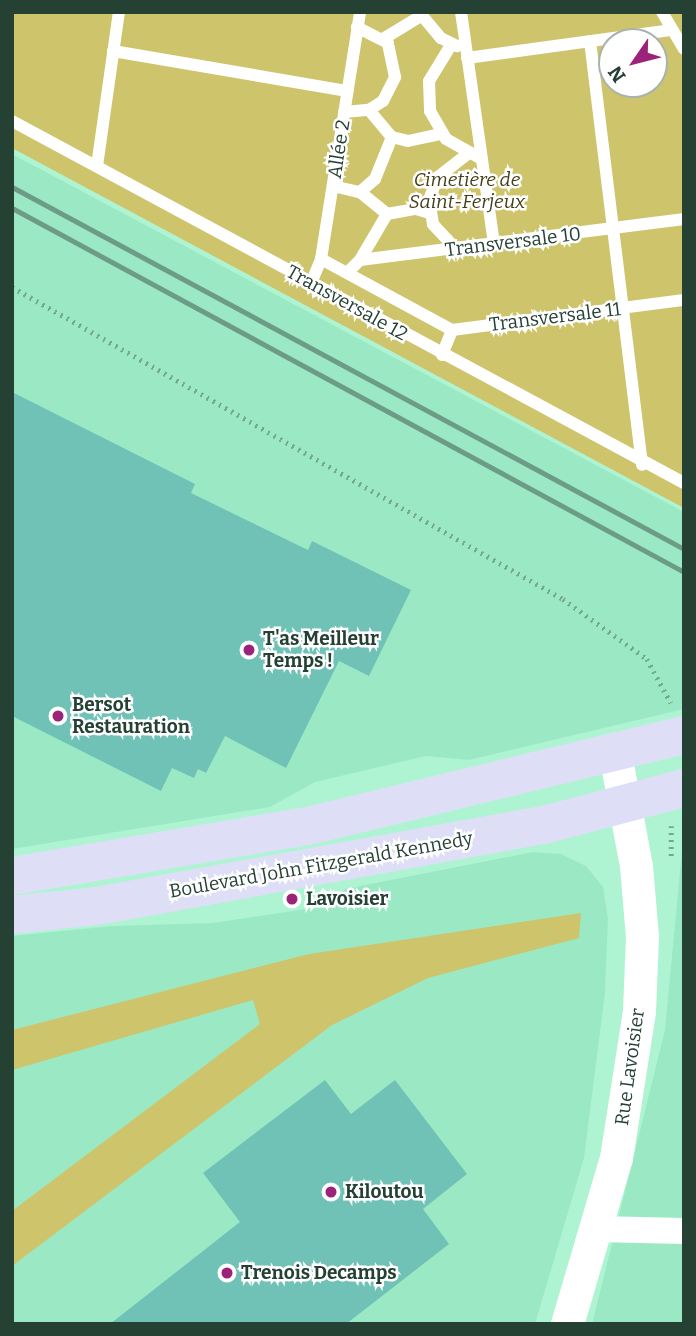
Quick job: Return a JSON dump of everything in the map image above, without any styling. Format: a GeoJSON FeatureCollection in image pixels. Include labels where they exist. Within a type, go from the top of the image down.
{"type":"FeatureCollection","features":[{"type":"Feature","properties":{"kind":"main road","name":"Boulevard John Fitzgerald Kennedy"},"geometry":{"type":"LineString","coordinates":[[12,876],[308,826],[615,754],[678,721]]}},
{"type":"Feature","properties":{"kind":"main road","name":"Boulevard John Fitzgerald Kennedy"},"geometry":{"type":"LineString","coordinates":[[12,915],[97,906],[411,850],[627,804],[684,788]]}},
{"type":"Feature","properties":{"kind":"street"},"geometry":{"type":"LineString","coordinates":[[615,754],[627,804]]}},
{"type":"Feature","properties":{"kind":"street","name":"Rue Lavoisier"},"geometry":{"type":"LineString","coordinates":[[566,1324],[596,1229],[631,1084],[639,1011],[642,937],[627,804]]}},
{"type":"Feature","properties":{"kind":"street"},"geometry":{"type":"LineString","coordinates":[[596,1229],[684,1231]]}},
{"type":"Feature","properties":{"kind":"lane"},"geometry":{"type":"LineString","coordinates":[[96,166],[119,12]]}},
{"type":"Feature","properties":{"kind":"lane","name":"Allée 2"},"geometry":{"type":"LineString","coordinates":[[311,283],[321,258],[360,12]]}},
{"type":"Feature","properties":{"kind":"lane"},"geometry":{"type":"LineString","coordinates":[[461,12],[494,244]]}},
{"type":"Feature","properties":{"kind":"lane"},"geometry":{"type":"LineString","coordinates":[[662,12],[684,49]]}},
{"type":"Feature","properties":{"kind":"lane"},"geometry":{"type":"LineString","coordinates":[[383,38],[420,14],[451,45],[467,53],[672,30]]}},
{"type":"Feature","properties":{"kind":"lane"},"geometry":{"type":"LineString","coordinates":[[344,112],[369,110],[391,91],[395,76],[396,61],[383,38],[357,27]]}},
{"type":"Feature","properties":{"kind":"lane"},"geometry":{"type":"LineString","coordinates":[[590,41],[642,465]]}},
{"type":"Feature","properties":{"kind":"lane"},"geometry":{"type":"LineString","coordinates":[[451,45],[429,81],[430,111],[442,134],[467,153],[482,159]]}},
{"type":"Feature","properties":{"kind":"lane"},"geometry":{"type":"LineString","coordinates":[[113,51],[348,91]]}},
{"type":"Feature","properties":{"kind":"lane"},"geometry":{"type":"LineString","coordinates":[[369,110],[392,137],[408,141],[442,134]]}},
{"type":"Feature","properties":{"kind":"lane","name":"Transversale 12"},"geometry":{"type":"LineString","coordinates":[[12,121],[642,465],[684,483]]}},
{"type":"Feature","properties":{"kind":"lane"},"geometry":{"type":"LineString","coordinates":[[360,192],[375,179],[392,137]]}},
{"type":"Feature","properties":{"kind":"lane"},"geometry":{"type":"LineString","coordinates":[[456,249],[439,234],[430,213],[438,177],[467,153]]}},
{"type":"Feature","properties":{"kind":"lane"},"geometry":{"type":"LineString","coordinates":[[332,187],[360,192],[387,214],[430,213]]}},
{"type":"Feature","properties":{"kind":"lane"},"geometry":{"type":"LineString","coordinates":[[347,273],[360,260],[387,214]]}},
{"type":"Feature","properties":{"kind":"lane","name":"Transversale 10"},"geometry":{"type":"LineString","coordinates":[[360,260],[684,219]]}},
{"type":"Feature","properties":{"kind":"lane"},"geometry":{"type":"LineString","coordinates":[[321,258],[452,330],[442,355]]}},
{"type":"Feature","properties":{"kind":"lane","name":"Transversale 11"},"geometry":{"type":"LineString","coordinates":[[452,330],[684,300]]}},
{"type":"Feature","properties":{"kind":"path"},"geometry":{"type":"LineString","coordinates":[[12,287],[563,599],[647,659],[678,721]]}},
{"type":"Feature","properties":{"kind":"shaded area"},"geometry":{"type":"Polygon","coordinates":[[[12,154],[684,512],[684,709],[469,760],[426,756],[315,782],[270,807],[12,849],[12,154]]]}},
{"type":"Feature","properties":{"kind":"shaded area"},"geometry":{"type":"Polygon","coordinates":[[[684,829],[684,1324],[592,1324],[665,1030],[684,829]]]}},
{"type":"Feature","properties":{"kind":"shaded area"},"geometry":{"type":"Polygon","coordinates":[[[533,852],[561,854],[586,866],[603,887],[608,919],[605,993],[584,1158],[535,1324],[12,1324],[12,936],[113,926],[212,923],[320,907],[345,889],[533,852]]]}},
{"type":"Feature","properties":{"kind":"green space","name":"Cimetière de Saint-Ferjeux"},"geometry":{"type":"Polygon","coordinates":[[[12,12],[684,12],[684,508],[12,148],[12,12]]]}},
{"type":"Feature","properties":{"kind":"green space"},"geometry":{"type":"Polygon","coordinates":[[[581,913],[579,938],[428,978],[332,1025],[12,1266],[12,1211],[260,1024],[253,1000],[12,1070],[12,1030],[309,954],[581,913]]]}},
{"type":"Feature","properties":{"kind":"building"},"geometry":{"type":"Polygon","coordinates":[[[12,392],[195,484],[191,493],[308,550],[312,541],[411,590],[369,676],[339,661],[286,768],[225,736],[206,773],[198,769],[194,778],[172,768],[161,791],[12,716],[12,392]]]}},
{"type":"Feature","properties":{"kind":"building","name":"Kiloutou"},"geometry":{"type":"Polygon","coordinates":[[[325,1080],[351,1114],[395,1080],[467,1174],[423,1209],[449,1244],[346,1324],[110,1324],[240,1222],[203,1173],[325,1080]]]}},
{"type":"Feature","properties":{"kind":"railway"},"geometry":{"type":"LineString","coordinates":[[12,187],[684,549]]}},
{"type":"Feature","properties":{"kind":"railway"},"geometry":{"type":"LineString","coordinates":[[12,208],[684,572]]}},
{"type":"Feature","properties":{"kind":"place","name":"T'as Meilleur Temps !"},"geometry":{"type":"Point","coordinates":[249,650]}},
{"type":"Feature","properties":{"kind":"place","name":"Bersot Restauration"},"geometry":{"type":"Point","coordinates":[58,716]}},
{"type":"Feature","properties":{"kind":"place","name":"Lavoisier"},"geometry":{"type":"Point","coordinates":[292,899]}},
{"type":"Feature","properties":{"kind":"place","name":"Kiloutou"},"geometry":{"type":"Point","coordinates":[331,1192]}},
{"type":"Feature","properties":{"kind":"place","name":"Trenois Decamps"},"geometry":{"type":"Point","coordinates":[227,1273]}}]}
